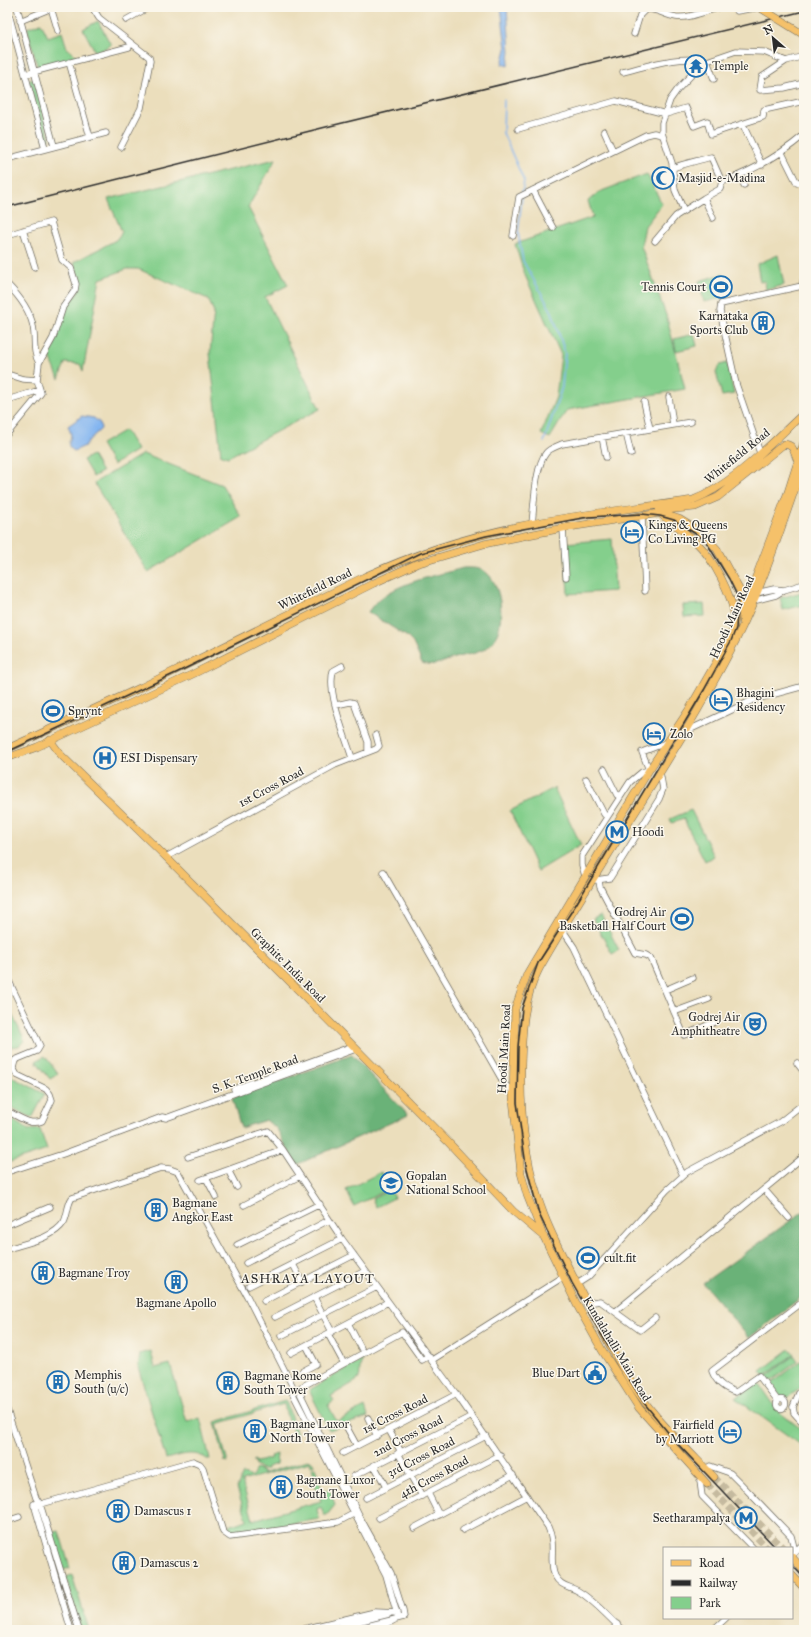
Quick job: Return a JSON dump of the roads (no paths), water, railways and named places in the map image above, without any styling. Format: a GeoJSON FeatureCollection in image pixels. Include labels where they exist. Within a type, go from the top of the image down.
{"type":"FeatureCollection","features":[{"type":"Feature","properties":{"kind":"main road"},"geometry":{"type":"LineString","coordinates":[[759,7],[804,35]]}},
{"type":"Feature","properties":{"kind":"main road"},"geometry":{"type":"LineString","coordinates":[[765,7],[804,30]]}},
{"type":"Feature","properties":{"kind":"main road","name":"Whitefield Road"},"geometry":{"type":"LineString","coordinates":[[10,748],[142,687],[383,569],[448,546],[532,524],[693,500],[706,495],[722,486],[804,413]]}},
{"type":"Feature","properties":{"kind":"main road","name":"Hoodi Main Road"},"geometry":{"type":"LineString","coordinates":[[744,615],[756,593],[801,462],[804,442]]}},
{"type":"Feature","properties":{"kind":"main road","name":"Whitefield Road"},"geometry":{"type":"LineString","coordinates":[[652,506],[666,510],[695,507],[705,503],[734,486],[780,446],[789,444],[795,450],[801,462]]}},
{"type":"Feature","properties":{"kind":"main road"},"geometry":{"type":"LineString","coordinates":[[660,513],[679,518],[702,532],[717,549],[740,591],[744,615]]}},
{"type":"Feature","properties":{"kind":"main road","name":"Whitefield Road"},"geometry":{"type":"LineString","coordinates":[[50,740],[193,674],[360,590],[416,564],[484,544],[563,528],[660,513]]}},
{"type":"Feature","properties":{"kind":"main road","name":"Hoodi Main Road"},"geometry":{"type":"LineString","coordinates":[[544,1237],[535,1218],[521,1173],[513,1091],[517,1003],[527,974],[585,876],[649,770],[719,665],[734,625],[735,618],[728,594],[707,554],[696,542],[660,513]]}},
{"type":"Feature","properties":{"kind":"main road","name":"Hoodi Main Road"},"geometry":{"type":"LineString","coordinates":[[543,1214],[530,1167],[520,1090],[522,1030],[533,979],[562,929],[596,880],[687,727],[719,665],[743,623],[744,615],[775,537]]}},
{"type":"Feature","properties":{"kind":"main road"},"geometry":{"type":"LineString","coordinates":[[7,758],[37,747],[50,740]]}},
{"type":"Feature","properties":{"kind":"main road","name":"Graphite India Road"},"geometry":{"type":"LineString","coordinates":[[50,740],[61,755],[166,857],[521,1217]]}},
{"type":"Feature","properties":{"kind":"main road"},"geometry":{"type":"LineString","coordinates":[[10,748],[16,755]]}},
{"type":"Feature","properties":{"kind":"main road","name":"Kundalahalli Main Road"},"geometry":{"type":"LineString","coordinates":[[543,1214],[587,1303],[639,1394],[664,1425],[714,1477]]}},
{"type":"Feature","properties":{"kind":"main road","name":"Kundalahalli Main Road"},"geometry":{"type":"LineString","coordinates":[[521,1217],[544,1237],[563,1277],[602,1350],[639,1408],[704,1482]]}},
{"type":"Feature","properties":{"kind":"main road"},"geometry":{"type":"LineString","coordinates":[[544,1237],[552,1234]]}},
{"type":"Feature","properties":{"kind":"main road"},"geometry":{"type":"LineString","coordinates":[[793,1554],[804,1571]]}},
{"type":"Feature","properties":{"kind":"main road"},"geometry":{"type":"LineString","coordinates":[[793,1576],[804,1588]]}},
{"type":"Feature","properties":{"kind":"street"},"geometry":{"type":"LineString","coordinates":[[7,7],[45,148]]}},
{"type":"Feature","properties":{"kind":"street"},"geometry":{"type":"LineString","coordinates":[[17,7],[54,146]]}},
{"type":"Feature","properties":{"kind":"street"},"geometry":{"type":"LineString","coordinates":[[92,7],[99,18],[149,57],[150,61],[141,108],[121,147]]}},
{"type":"Feature","properties":{"kind":"street"},"geometry":{"type":"LineString","coordinates":[[126,20],[149,7]]}},
{"type":"Feature","properties":{"kind":"street"},"geometry":{"type":"LineString","coordinates":[[634,34],[640,15],[646,9],[656,9],[676,17],[686,17],[721,7]]}},
{"type":"Feature","properties":{"kind":"street"},"geometry":{"type":"LineString","coordinates":[[734,8],[748,10],[765,7]]}},
{"type":"Feature","properties":{"kind":"street"},"geometry":{"type":"LineString","coordinates":[[10,22],[21,23],[52,8],[58,31]]}},
{"type":"Feature","properties":{"kind":"street"},"geometry":{"type":"LineString","coordinates":[[10,22],[18,14]]}},
{"type":"Feature","properties":{"kind":"street"},"geometry":{"type":"LineString","coordinates":[[25,74],[129,47]]}},
{"type":"Feature","properties":{"kind":"street"},"geometry":{"type":"LineString","coordinates":[[684,210],[675,190],[666,142],[662,135],[662,123],[670,100],[678,89],[707,62],[736,50],[768,53],[786,61]]}},
{"type":"Feature","properties":{"kind":"street"},"geometry":{"type":"LineString","coordinates":[[804,56],[786,61],[762,77],[760,90],[784,88],[804,83]]}},
{"type":"Feature","properties":{"kind":"street"},"geometry":{"type":"LineString","coordinates":[[623,72],[666,61],[695,59],[707,62]]}},
{"type":"Feature","properties":{"kind":"street"},"geometry":{"type":"LineString","coordinates":[[69,62],[90,137]]}},
{"type":"Feature","properties":{"kind":"street"},"geometry":{"type":"LineString","coordinates":[[707,62],[714,79]]}},
{"type":"Feature","properties":{"kind":"street"},"geometry":{"type":"LineString","coordinates":[[518,129],[616,101],[666,114],[686,108],[694,126],[707,122],[711,134],[743,125],[763,117],[764,110],[804,101]]}},
{"type":"Feature","properties":{"kind":"street"},"geometry":{"type":"LineString","coordinates":[[743,125],[762,165]]}},
{"type":"Feature","properties":{"kind":"street"},"geometry":{"type":"LineString","coordinates":[[604,131],[613,151]]}},
{"type":"Feature","properties":{"kind":"street"},"geometry":{"type":"LineString","coordinates":[[7,158],[106,133]]}},
{"type":"Feature","properties":{"kind":"street"},"geometry":{"type":"LineString","coordinates":[[513,236],[519,197],[646,135],[654,133],[662,135]]}},
{"type":"Feature","properties":{"kind":"street"},"geometry":{"type":"LineString","coordinates":[[722,182],[740,176],[762,165],[782,153],[804,135]]}},
{"type":"Feature","properties":{"kind":"street"},"geometry":{"type":"LineString","coordinates":[[782,153],[797,183],[804,185]]}},
{"type":"Feature","properties":{"kind":"street"},"geometry":{"type":"LineString","coordinates":[[655,241],[676,216],[704,198],[720,190],[722,182],[711,157],[689,164],[685,163],[672,168]]}},
{"type":"Feature","properties":{"kind":"street"},"geometry":{"type":"LineString","coordinates":[[740,176],[744,185]]}},
{"type":"Feature","properties":{"kind":"street"},"geometry":{"type":"LineString","coordinates":[[797,183],[804,180]]}},
{"type":"Feature","properties":{"kind":"street"},"geometry":{"type":"LineString","coordinates":[[533,190],[553,228]]}},
{"type":"Feature","properties":{"kind":"street"},"geometry":{"type":"LineString","coordinates":[[704,198],[713,218]]}},
{"type":"Feature","properties":{"kind":"street"},"geometry":{"type":"LineString","coordinates":[[7,235],[51,222],[62,260],[71,268],[76,284],[75,290],[63,307],[53,338],[39,363],[37,380],[41,393],[7,434]]}},
{"type":"Feature","properties":{"kind":"street"},"geometry":{"type":"LineString","coordinates":[[23,230],[35,268]]}},
{"type":"Feature","properties":{"kind":"street"},"geometry":{"type":"LineString","coordinates":[[760,453],[735,378],[720,311],[721,304],[802,286],[804,277]]}},
{"type":"Feature","properties":{"kind":"street"},"geometry":{"type":"LineString","coordinates":[[7,284],[21,301],[31,320],[35,352],[39,363]]}},
{"type":"Feature","properties":{"kind":"street"},"geometry":{"type":"LineString","coordinates":[[7,374],[23,379],[37,380]]}},
{"type":"Feature","properties":{"kind":"street"},"geometry":{"type":"LineString","coordinates":[[7,400],[40,390]]}},
{"type":"Feature","properties":{"kind":"street"},"geometry":{"type":"LineString","coordinates":[[669,396],[673,425]]}},
{"type":"Feature","properties":{"kind":"street"},"geometry":{"type":"LineString","coordinates":[[644,402],[650,429]]}},
{"type":"Feature","properties":{"kind":"street"},"geometry":{"type":"LineString","coordinates":[[532,524],[539,470],[546,453],[562,444],[691,422]]}},
{"type":"Feature","properties":{"kind":"street"},"geometry":{"type":"LineString","coordinates":[[626,433],[631,454]]}},
{"type":"Feature","properties":{"kind":"street"},"geometry":{"type":"LineString","coordinates":[[602,437],[606,457]]}},
{"type":"Feature","properties":{"kind":"street"},"geometry":{"type":"LineString","coordinates":[[642,516],[645,591]]}},
{"type":"Feature","properties":{"kind":"street"},"geometry":{"type":"LineString","coordinates":[[563,528],[566,577]]}},
{"type":"Feature","properties":{"kind":"street"},"geometry":{"type":"LineString","coordinates":[[753,601],[776,596],[784,590],[804,584]]}},
{"type":"Feature","properties":{"kind":"street"},"geometry":{"type":"LineString","coordinates":[[756,593],[774,589],[784,590]]}},
{"type":"Feature","properties":{"kind":"street"},"geometry":{"type":"LineString","coordinates":[[342,666],[333,671],[331,678],[336,705],[352,758]]}},
{"type":"Feature","properties":{"kind":"street"},"geometry":{"type":"LineString","coordinates":[[687,727],[691,729],[753,700],[804,686]]}},
{"type":"Feature","properties":{"kind":"street"},"geometry":{"type":"LineString","coordinates":[[336,705],[350,702],[354,703],[368,742],[368,751],[379,746],[376,735]]}},
{"type":"Feature","properties":{"kind":"street"},"geometry":{"type":"LineString","coordinates":[[649,770],[642,752],[668,742]]}},
{"type":"Feature","properties":{"kind":"street","name":"1st Cross Road"},"geometry":{"type":"LineString","coordinates":[[166,857],[335,765],[368,751]]}},
{"type":"Feature","properties":{"kind":"street"},"geometry":{"type":"LineString","coordinates":[[604,769],[617,795],[620,797]]}},
{"type":"Feature","properties":{"kind":"street","name":"Hoodi Main Road"},"geometry":{"type":"LineString","coordinates":[[585,876],[582,865],[582,856],[620,797],[635,777],[649,770]]}},
{"type":"Feature","properties":{"kind":"street","name":"Hoodi Main Road"},"geometry":{"type":"LineString","coordinates":[[596,880],[610,878],[658,799],[663,790],[660,772]]}},
{"type":"Feature","properties":{"kind":"street"},"geometry":{"type":"LineString","coordinates":[[586,779],[607,817]]}},
{"type":"Feature","properties":{"kind":"street"},"geometry":{"type":"LineString","coordinates":[[383,872],[505,1085],[513,1091]]}},
{"type":"Feature","properties":{"kind":"street"},"geometry":{"type":"LineString","coordinates":[[596,880],[635,953],[646,955],[651,958],[684,1035],[715,1022]]}},
{"type":"Feature","properties":{"kind":"street"},"geometry":{"type":"LineString","coordinates":[[562,929],[574,947],[682,1175]]}},
{"type":"Feature","properties":{"kind":"street"},"geometry":{"type":"LineString","coordinates":[[7,977],[40,1046],[36,1051],[15,1060],[13,1068],[18,1075],[46,1089],[52,1100],[42,1120],[37,1122],[30,1122],[7,1111]]}},
{"type":"Feature","properties":{"kind":"street"},"geometry":{"type":"LineString","coordinates":[[665,990],[693,978]]}},
{"type":"Feature","properties":{"kind":"street"},"geometry":{"type":"LineString","coordinates":[[674,1012],[709,999]]}},
{"type":"Feature","properties":{"kind":"street","name":"S. K. Temple Road"},"geometry":{"type":"LineString","coordinates":[[7,1172],[63,1154],[162,1117],[166,1118],[354,1047]]}},
{"type":"Feature","properties":{"kind":"street"},"geometry":{"type":"LineString","coordinates":[[797,1063],[804,1072]]}},
{"type":"Feature","properties":{"kind":"street"},"geometry":{"type":"LineString","coordinates":[[577,1284],[588,1276],[682,1175],[731,1147],[780,1122],[804,1103]]}},
{"type":"Feature","properties":{"kind":"street"},"geometry":{"type":"LineString","coordinates":[[188,1157],[268,1131],[283,1150],[342,1239],[472,1416],[527,1496],[552,1535],[554,1546],[552,1569],[556,1577],[564,1586],[578,1591],[622,1630]]}},
{"type":"Feature","properties":{"kind":"street"},"geometry":{"type":"LineString","coordinates":[[216,1197],[203,1179],[283,1150]]}},
{"type":"Feature","properties":{"kind":"street"},"geometry":{"type":"LineString","coordinates":[[616,1311],[802,1158]]}},
{"type":"Feature","properties":{"kind":"street"},"geometry":{"type":"LineString","coordinates":[[7,1248],[53,1232],[65,1220],[68,1204],[72,1198],[161,1168],[178,1172],[247,1296],[362,1521],[391,1573],[400,1614]]}},
{"type":"Feature","properties":{"kind":"street"},"geometry":{"type":"LineString","coordinates":[[228,1170],[236,1187]]}},
{"type":"Feature","properties":{"kind":"street"},"geometry":{"type":"LineString","coordinates":[[244,1205],[300,1176]]}},
{"type":"Feature","properties":{"kind":"street"},"geometry":{"type":"LineString","coordinates":[[764,1189],[789,1218]]}},
{"type":"Feature","properties":{"kind":"street"},"geometry":{"type":"LineString","coordinates":[[237,1245],[320,1204]]}},
{"type":"Feature","properties":{"kind":"street"},"geometry":{"type":"LineString","coordinates":[[7,1225],[50,1208]]}},
{"type":"Feature","properties":{"kind":"street"},"geometry":{"type":"LineString","coordinates":[[246,1263],[329,1220]]}},
{"type":"Feature","properties":{"kind":"street"},"geometry":{"type":"LineString","coordinates":[[249,1286],[342,1239]]}},
{"type":"Feature","properties":{"kind":"street"},"geometry":{"type":"LineString","coordinates":[[264,1301],[354,1255]]}},
{"type":"Feature","properties":{"kind":"street"},"geometry":{"type":"LineString","coordinates":[[293,1264],[302,1282]]}},
{"type":"Feature","properties":{"kind":"street"},"geometry":{"type":"LineString","coordinates":[[275,1317],[365,1271]]}},
{"type":"Feature","properties":{"kind":"street"},"geometry":{"type":"LineString","coordinates":[[295,1391],[402,1332],[422,1360],[430,1358],[563,1277]]}},
{"type":"Feature","properties":{"kind":"street"},"geometry":{"type":"LineString","coordinates":[[281,1336],[377,1287]]}},
{"type":"Feature","properties":{"kind":"street"},"geometry":{"type":"LineString","coordinates":[[314,1297],[342,1360]]}},
{"type":"Feature","properties":{"kind":"street"},"geometry":{"type":"LineString","coordinates":[[587,1303],[600,1300],[640,1330],[655,1318]]}},
{"type":"Feature","properties":{"kind":"street"},"geometry":{"type":"LineString","coordinates":[[804,1301],[712,1371],[715,1380],[731,1391],[736,1392],[759,1376],[778,1401],[778,1407],[782,1408],[785,1406],[794,1411],[804,1424]]}},
{"type":"Feature","properties":{"kind":"street"},"geometry":{"type":"LineString","coordinates":[[291,1353],[388,1302]]}},
{"type":"Feature","properties":{"kind":"street"},"geometry":{"type":"LineString","coordinates":[[348,1323],[362,1348]]}},
{"type":"Feature","properties":{"kind":"street"},"geometry":{"type":"LineString","coordinates":[[301,1372],[316,1364],[306,1345]]}},
{"type":"Feature","properties":{"kind":"street"},"geometry":{"type":"LineString","coordinates":[[794,1411],[793,1408],[795,1400],[799,1393],[804,1390]]}},
{"type":"Feature","properties":{"kind":"street"},"geometry":{"type":"LineString","coordinates":[[295,1391],[353,1514],[386,1575],[400,1614]]}},
{"type":"Feature","properties":{"kind":"street","name":"1st Cross Road"},"geometry":{"type":"LineString","coordinates":[[344,1453],[456,1394]]}},
{"type":"Feature","properties":{"kind":"street"},"geometry":{"type":"LineString","coordinates":[[7,1410],[36,1498],[40,1504],[79,1630]]}},
{"type":"Feature","properties":{"kind":"street","name":"2nd Cross Road"},"geometry":{"type":"LineString","coordinates":[[354,1476],[472,1416]]}},
{"type":"Feature","properties":{"kind":"street"},"geometry":{"type":"LineString","coordinates":[[368,1418],[377,1436]]}},
{"type":"Feature","properties":{"kind":"street"},"geometry":{"type":"LineString","coordinates":[[346,1426],[357,1446]]}},
{"type":"Feature","properties":{"kind":"street"},"geometry":{"type":"LineString","coordinates":[[389,1430],[399,1453],[422,1496]]}},
{"type":"Feature","properties":{"kind":"street","name":"3rd Cross Road"},"geometry":{"type":"LineString","coordinates":[[366,1498],[486,1436]]}},
{"type":"Feature","properties":{"kind":"street","name":"4th Cross Road"},"geometry":{"type":"LineString","coordinates":[[379,1518],[500,1455]]}},
{"type":"Feature","properties":{"kind":"street"},"geometry":{"type":"LineString","coordinates":[[34,1506],[193,1461],[200,1464],[203,1468],[223,1532],[230,1538],[338,1522],[353,1514]]}},
{"type":"Feature","properties":{"kind":"street"},"geometry":{"type":"LineString","coordinates":[[374,1466],[386,1487]]}},
{"type":"Feature","properties":{"kind":"street"},"geometry":{"type":"LineString","coordinates":[[706,1469],[710,1466],[730,1473],[791,1536],[792,1547]]}},
{"type":"Feature","properties":{"kind":"street"},"geometry":{"type":"LineString","coordinates":[[414,1528],[514,1476]]}},
{"type":"Feature","properties":{"kind":"street"},"geometry":{"type":"LineString","coordinates":[[704,1482],[700,1481],[702,1496],[752,1547]]}},
{"type":"Feature","properties":{"kind":"street"},"geometry":{"type":"LineString","coordinates":[[428,1493],[440,1515]]}},
{"type":"Feature","properties":{"kind":"street"},"geometry":{"type":"LineString","coordinates":[[463,1530],[527,1496]]}},
{"type":"Feature","properties":{"kind":"street"},"geometry":{"type":"LineString","coordinates":[[36,1498],[34,1506],[71,1630]]}},
{"type":"Feature","properties":{"kind":"street"},"geometry":{"type":"LineString","coordinates":[[7,1521],[19,1518]]}},
{"type":"Feature","properties":{"kind":"street"},"geometry":{"type":"LineString","coordinates":[[793,1554],[804,1544]]}},
{"type":"Feature","properties":{"kind":"street"},"geometry":{"type":"LineString","coordinates":[[300,1630],[375,1612],[400,1614]]}},
{"type":"Feature","properties":{"kind":"street"},"geometry":{"type":"LineString","coordinates":[[351,1630],[375,1624],[400,1614]]}},
{"type":"Feature","properties":{"kind":"street"},"geometry":{"type":"LineString","coordinates":[[325,1630],[375,1624],[400,1614]]}},
{"type":"Feature","properties":{"kind":"street"},"geometry":{"type":"LineString","coordinates":[[713,1630],[725,1619]]}},
{"type":"Feature","properties":{"kind":"street"},"geometry":{"type":"LineString","coordinates":[[613,1630],[617,1624]]}},
{"type":"Feature","properties":{"kind":"water"},"geometry":{"type":"Polygon","coordinates":[[[501,7],[507,7],[510,52],[508,66],[502,64],[506,49],[501,7]]]}},
{"type":"Feature","properties":{"kind":"water"},"geometry":{"type":"Polygon","coordinates":[[[82,416],[94,418],[100,423],[101,429],[85,446],[74,451],[69,446],[71,436],[68,426],[82,416]]]}},
{"type":"Feature","properties":{"kind":"waterway"},"geometry":{"type":"LineString","coordinates":[[504,100],[503,133],[524,181],[522,193]]}},
{"type":"Feature","properties":{"kind":"waterway"},"geometry":{"type":"LineString","coordinates":[[522,197],[518,233],[523,261],[552,312],[565,353],[562,387],[544,442]]}},
{"type":"Feature","properties":{"kind":"tunnel"},"geometry":{"type":"LineString","coordinates":[[714,1477],[782,1547]]}},
{"type":"Feature","properties":{"kind":"tunnel"},"geometry":{"type":"LineString","coordinates":[[707,1484],[766,1547]]}},
{"type":"Feature","properties":{"kind":"railway"},"geometry":{"type":"LineString","coordinates":[[7,207],[326,127],[804,11]]}},
{"type":"Feature","properties":{"kind":"railway"},"geometry":{"type":"LineString","coordinates":[[7,752],[178,672],[421,553],[486,536],[588,517],[642,514],[660,516],[674,520],[705,540],[729,579],[738,598],[736,628],[731,641],[704,690],[575,906],[538,963],[522,1008],[518,1047],[517,1103],[526,1165],[539,1214],[572,1283],[600,1332],[644,1403],[675,1441],[775,1547]]}},
{"type":"Feature","properties":{"kind":"railway"},"geometry":{"type":"LineString","coordinates":[[793,1566],[804,1578]]}},
{"type":"Feature","properties":{"kind":"place","name":"Temple"},"geometry":{"type":"Point","coordinates":[696,66]}},
{"type":"Feature","properties":{"kind":"place","name":"Masjid-e-Madina"},"geometry":{"type":"Point","coordinates":[663,178]}},
{"type":"Feature","properties":{"kind":"place","name":"Tennis Court"},"geometry":{"type":"Point","coordinates":[721,287]}},
{"type":"Feature","properties":{"kind":"place","name":"Karnataka Sports Club"},"geometry":{"type":"Point","coordinates":[763,323]}},
{"type":"Feature","properties":{"kind":"place","name":"Kings & Queens Co Living PG"},"geometry":{"type":"Point","coordinates":[632,532]}},
{"type":"Feature","properties":{"kind":"place","name":"Bhagini Residency"},"geometry":{"type":"Point","coordinates":[721,700]}},
{"type":"Feature","properties":{"kind":"place","name":"Sprynt"},"geometry":{"type":"Point","coordinates":[53,711]}},
{"type":"Feature","properties":{"kind":"place","name":"Zolo"},"geometry":{"type":"Point","coordinates":[654,734]}},
{"type":"Feature","properties":{"kind":"place","name":"ESI Dispensary"},"geometry":{"type":"Point","coordinates":[105,758]}},
{"type":"Feature","properties":{"kind":"place","name":"Hoodi"},"geometry":{"type":"Point","coordinates":[617,832]}},
{"type":"Feature","properties":{"kind":"place","name":"Godrej Air Basketball Half Court"},"geometry":{"type":"Point","coordinates":[682,919]}},
{"type":"Feature","properties":{"kind":"place","name":"Godrej Air Amphitheatre"},"geometry":{"type":"Point","coordinates":[755,1024]}},
{"type":"Feature","properties":{"kind":"place","name":"Gopalan National School"},"geometry":{"type":"Point","coordinates":[391,1183]}},
{"type":"Feature","properties":{"kind":"place","name":"Bagmane Angkor East"},"geometry":{"type":"Point","coordinates":[156,1210]}},
{"type":"Feature","properties":{"kind":"place","name":"cult.fit"},"geometry":{"type":"Point","coordinates":[588,1258]}},
{"type":"Feature","properties":{"kind":"place","name":"Bagmane Troy"},"geometry":{"type":"Point","coordinates":[43,1273]}},
{"type":"Feature","properties":{"kind":"place","name":"Bagmane Apollo"},"geometry":{"type":"Point","coordinates":[176,1282]}},
{"type":"Feature","properties":{"kind":"place","name":"Blue Dart"},"geometry":{"type":"Point","coordinates":[595,1373]}},
{"type":"Feature","properties":{"kind":"place","name":"Memphis South (u/c)"},"geometry":{"type":"Point","coordinates":[58,1382]}},
{"type":"Feature","properties":{"kind":"place","name":"Bagmane Rome South Tower"},"geometry":{"type":"Point","coordinates":[228,1383]}},
{"type":"Feature","properties":{"kind":"place","name":"Bagmane Luxor North Tower"},"geometry":{"type":"Point","coordinates":[255,1431]}},
{"type":"Feature","properties":{"kind":"place","name":"Fairfield by Marriott"},"geometry":{"type":"Point","coordinates":[730,1432]}},
{"type":"Feature","properties":{"kind":"place","name":"Bagmane Luxor South Tower"},"geometry":{"type":"Point","coordinates":[281,1487]}},
{"type":"Feature","properties":{"kind":"place","name":"Damascus 1"},"geometry":{"type":"Point","coordinates":[118,1511]}},
{"type":"Feature","properties":{"kind":"place","name":"Seetharampalya"},"geometry":{"type":"Point","coordinates":[746,1518]}},
{"type":"Feature","properties":{"kind":"place","name":"Damascus 2"},"geometry":{"type":"Point","coordinates":[124,1563]}},
{"type":"Feature","properties":{"kind":"district","name":"ASHRAYA LAYOUT"},"geometry":{"type":"Point","coordinates":[308,1279]}}]}
